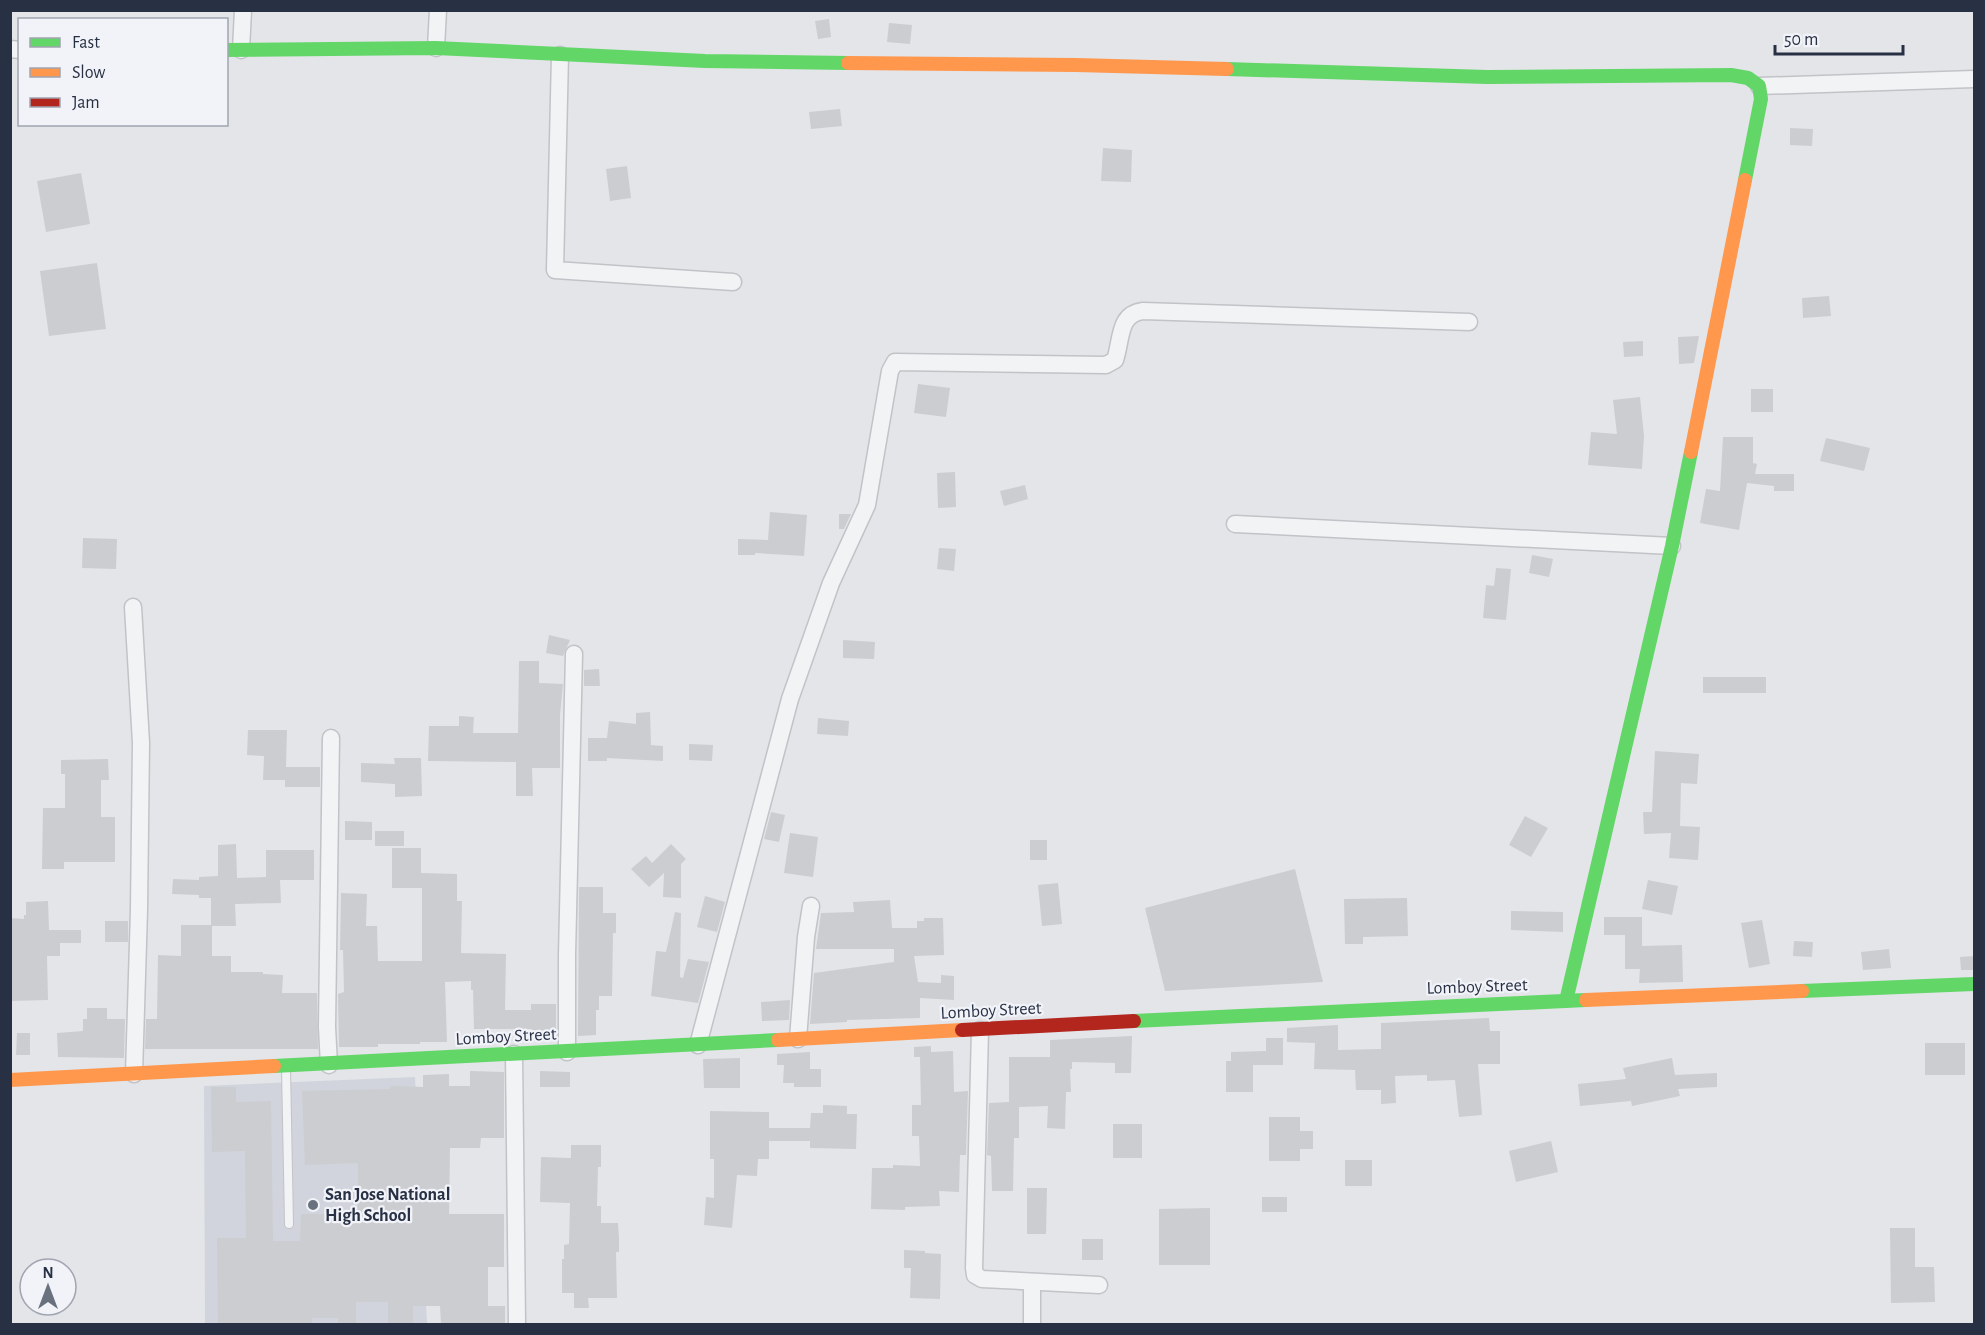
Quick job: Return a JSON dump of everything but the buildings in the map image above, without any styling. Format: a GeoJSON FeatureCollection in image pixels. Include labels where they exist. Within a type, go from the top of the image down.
{"type":"FeatureCollection","features":[{"type":"Feature","properties":{"kind":"street"},"geometry":{"type":"LineString","coordinates":[[243,10],[234,50],[436,48],[705,61],[1076,65],[1487,77],[1731,75],[1748,78],[1759,86],[1974,79]]}},
{"type":"Feature","properties":{"kind":"street"},"geometry":{"type":"LineString","coordinates":[[436,48],[438,10]]}},
{"type":"Feature","properties":{"kind":"street"},"geometry":{"type":"LineString","coordinates":[[560,55],[555,270],[733,282]]}},
{"type":"Feature","properties":{"kind":"street"},"geometry":{"type":"LineString","coordinates":[[1566,1001],[1672,546],[1761,99],[1759,86]]}},
{"type":"Feature","properties":{"kind":"street"},"geometry":{"type":"LineString","coordinates":[[698,1045],[790,699],[831,584],[867,505],[890,371],[895,362],[1106,365],[1114,360],[1125,318],[1133,312],[1143,310],[1469,322]]}},
{"type":"Feature","properties":{"kind":"street"},"geometry":{"type":"LineString","coordinates":[[1235,524],[1672,546]]}},
{"type":"Feature","properties":{"kind":"street"},"geometry":{"type":"LineString","coordinates":[[133,607],[141,743],[134,1074]]}},
{"type":"Feature","properties":{"kind":"street"},"geometry":{"type":"LineString","coordinates":[[567,1052],[574,654]]}},
{"type":"Feature","properties":{"kind":"street"},"geometry":{"type":"LineString","coordinates":[[329,1065],[327,1027],[332,738]]}},
{"type":"Feature","properties":{"kind":"street"},"geometry":{"type":"LineString","coordinates":[[798,1040],[806,937],[811,906]]}},
{"type":"Feature","properties":{"kind":"street","name":"Lomboy Street"},"geometry":{"type":"LineString","coordinates":[[10,1080],[1566,1001],[1974,984]]}},
{"type":"Feature","properties":{"kind":"street"},"geometry":{"type":"LineString","coordinates":[[980,1030],[975,1275],[982,1279],[1100,1286]]}},
{"type":"Feature","properties":{"kind":"street"},"geometry":{"type":"LineString","coordinates":[[514,1054],[517,1324]]}},
{"type":"Feature","properties":{"kind":"street"},"geometry":{"type":"LineString","coordinates":[[1032,1283],[1032,1324]]}},
{"type":"Feature","properties":{"kind":"lane"},"geometry":{"type":"LineString","coordinates":[[286,1066],[289,1224]]}},
{"type":"Feature","properties":{"kind":"shaded area","name":"San Jose National High School"},"geometry":{"type":"Polygon","coordinates":[[[415,1077],[427,1324],[205,1324],[204,1086],[415,1077]]]}},
{"type":"Feature","properties":{"kind":"traffic: fast"},"geometry":{"type":"LineString","coordinates":[[228,50],[436,48],[705,61],[848,63]]}},
{"type":"Feature","properties":{"kind":"traffic: fast"},"geometry":{"type":"LineString","coordinates":[[1227,69],[1487,77],[1731,75],[1748,78],[1759,86],[1761,99],[1745,180]]}},
{"type":"Feature","properties":{"kind":"traffic: fast"},"geometry":{"type":"LineString","coordinates":[[1566,1001],[1672,546],[1691,452]]}},
{"type":"Feature","properties":{"kind":"traffic: fast"},"geometry":{"type":"LineString","coordinates":[[1802,991],[1974,984]]}},
{"type":"Feature","properties":{"kind":"traffic: fast"},"geometry":{"type":"LineString","coordinates":[[1134,1021],[1586,1000]]}},
{"type":"Feature","properties":{"kind":"traffic: fast"},"geometry":{"type":"LineString","coordinates":[[274,1066],[778,1040]]}},
{"type":"Feature","properties":{"kind":"traffic: slow"},"geometry":{"type":"LineString","coordinates":[[848,63],[1227,69]]}},
{"type":"Feature","properties":{"kind":"traffic: slow"},"geometry":{"type":"LineString","coordinates":[[1691,452],[1745,180]]}},
{"type":"Feature","properties":{"kind":"traffic: slow"},"geometry":{"type":"LineString","coordinates":[[1586,1000],[1802,991]]}},
{"type":"Feature","properties":{"kind":"traffic: slow"},"geometry":{"type":"LineString","coordinates":[[778,1040],[962,1030]]}},
{"type":"Feature","properties":{"kind":"traffic: slow"},"geometry":{"type":"LineString","coordinates":[[10,1080],[274,1066]]}},
{"type":"Feature","properties":{"kind":"traffic: jam"},"geometry":{"type":"LineString","coordinates":[[962,1030],[1134,1021]]}},
{"type":"Feature","properties":{"kind":"place","name":"San Jose National High School"},"geometry":{"type":"Point","coordinates":[313,1205]}}]}
